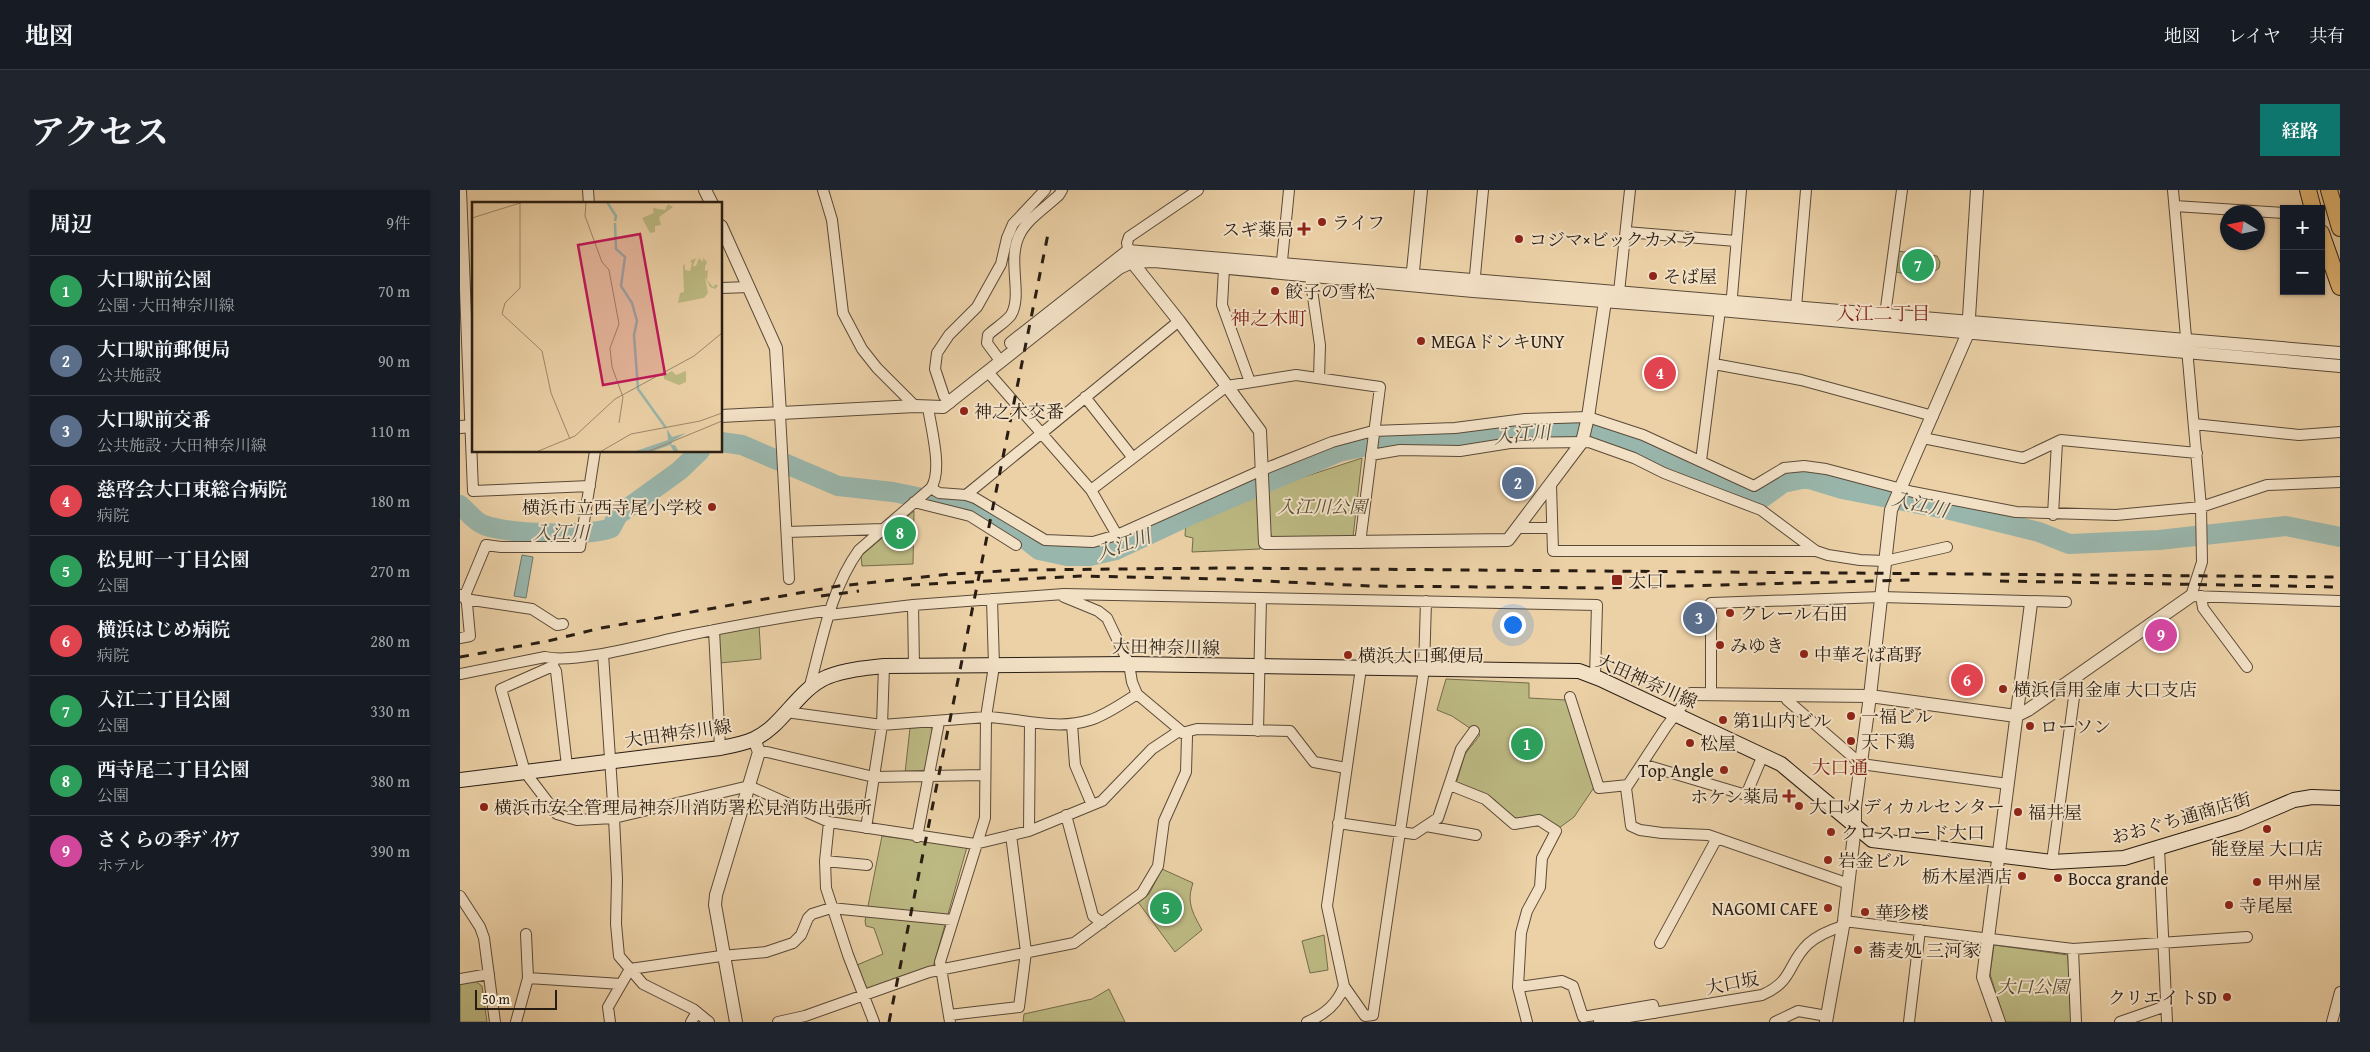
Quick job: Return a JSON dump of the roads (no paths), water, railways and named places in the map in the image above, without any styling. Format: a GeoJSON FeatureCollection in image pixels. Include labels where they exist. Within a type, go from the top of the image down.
{"type":"FeatureCollection","features":[{"type":"Feature","properties":{"kind":"highway"},"geometry":{"type":"LineString","coordinates":[[2308,190],[2312,205]]}},
{"type":"Feature","properties":{"kind":"highway"},"geometry":{"type":"LineString","coordinates":[[2329,190],[2337,208],[2340,228]]}},
{"type":"Feature","properties":{"kind":"highway"},"geometry":{"type":"LineString","coordinates":[[2325,244],[2340,287]]}},
{"type":"Feature","properties":{"kind":"main road","name":"大田神奈川線"},"geometry":{"type":"LineString","coordinates":[[460,780],[720,748],[757,746],[809,689],[826,678],[855,669],[884,666],[1129,664],[1579,671],[1676,714],[1781,764],[1855,826]]}},
{"type":"Feature","properties":{"kind":"main road","name":"おおぐち通商店街"},"geometry":{"type":"LineString","coordinates":[[1855,826],[1872,840],[1998,856],[2052,862],[2124,858],[2240,823],[2294,800],[2312,797],[2340,798]]}},
{"type":"Feature","properties":{"kind":"street"},"geometry":{"type":"LineString","coordinates":[[461,190],[470,299],[468,426],[473,490],[590,486]]}},
{"type":"Feature","properties":{"kind":"street"},"geometry":{"type":"LineString","coordinates":[[706,190],[711,202]]}},
{"type":"Feature","properties":{"kind":"street"},"geometry":{"type":"LineString","coordinates":[[809,689],[830,612],[839,586],[851,562],[859,550],[921,496],[937,476],[922,407],[877,368],[862,350],[843,313],[832,220],[823,190]]}},
{"type":"Feature","properties":{"kind":"street"},"geometry":{"type":"LineString","coordinates":[[947,400],[935,369],[937,353],[949,335],[977,307],[1001,264],[1006,238],[1013,224],[1045,190]]}},
{"type":"Feature","properties":{"kind":"street"},"geometry":{"type":"LineString","coordinates":[[998,358],[987,343],[988,335],[1011,315],[1016,295],[1012,263],[1018,237],[1024,227],[1062,190]]}},
{"type":"Feature","properties":{"kind":"street"},"geometry":{"type":"LineString","coordinates":[[1198,190],[1129,237],[1130,256],[1260,431],[1265,543],[1503,542],[1508,540],[1582,442],[1605,302],[1619,292],[1630,190]]}},
{"type":"Feature","properties":{"kind":"street"},"geometry":{"type":"LineString","coordinates":[[1281,268],[1289,190]]}},
{"type":"Feature","properties":{"kind":"street"},"geometry":{"type":"LineString","coordinates":[[1412,279],[1421,190]]}},
{"type":"Feature","properties":{"kind":"street"},"geometry":{"type":"LineString","coordinates":[[1474,285],[1483,190]]}},
{"type":"Feature","properties":{"kind":"street"},"geometry":{"type":"LineString","coordinates":[[1701,461],[1714,364],[1727,308],[1741,190]]}},
{"type":"Feature","properties":{"kind":"street"},"geometry":{"type":"LineString","coordinates":[[1796,307],[1806,190]]}},
{"type":"Feature","properties":{"kind":"street"},"geometry":{"type":"LineString","coordinates":[[1885,315],[1902,190]]}},
{"type":"Feature","properties":{"kind":"street"},"geometry":{"type":"LineString","coordinates":[[1775,1022],[1798,1011],[1826,1019],[1844,924],[1855,826],[1854,807],[1870,696],[1885,560],[1897,497],[1969,327],[1977,190]]}},
{"type":"Feature","properties":{"kind":"street"},"geometry":{"type":"LineString","coordinates":[[2173,190],[2201,508],[2203,545],[2196,596],[2247,667]]}},
{"type":"Feature","properties":{"kind":"street"},"geometry":{"type":"LineString","coordinates":[[2175,206],[2280,214]]}},
{"type":"Feature","properties":{"kind":"street"},"geometry":{"type":"LineString","coordinates":[[722,228],[776,348],[789,580]]}},
{"type":"Feature","properties":{"kind":"street"},"geometry":{"type":"LineString","coordinates":[[1626,232],[1736,241]]}},
{"type":"Feature","properties":{"kind":"street"},"geometry":{"type":"LineString","coordinates":[[947,400],[998,358],[1119,268],[1130,256]]}},
{"type":"Feature","properties":{"kind":"street"},"geometry":{"type":"LineString","coordinates":[[1130,256],[1155,261],[1224,268],[1281,268],[1310,276],[1412,279]]}},
{"type":"Feature","properties":{"kind":"street"},"geometry":{"type":"LineString","coordinates":[[1130,256],[1474,285],[1605,302],[1727,308],[1969,327],[2185,339],[2340,353]]}},
{"type":"Feature","properties":{"kind":"street"},"geometry":{"type":"LineString","coordinates":[[1224,268],[1222,305],[1250,382]]}},
{"type":"Feature","properties":{"kind":"street"},"geometry":{"type":"LineString","coordinates":[[1310,276],[1320,345],[1319,378]]}},
{"type":"Feature","properties":{"kind":"street"},"geometry":{"type":"LineString","coordinates":[[1474,285],[1619,292],[1727,308],[1796,307],[1885,315],[1969,327],[2186,352],[2340,366]]}},
{"type":"Feature","properties":{"kind":"street"},"geometry":{"type":"LineString","coordinates":[[722,288],[748,287]]}},
{"type":"Feature","properties":{"kind":"street"},"geometry":{"type":"LineString","coordinates":[[966,495],[1041,432],[1179,322]]}},
{"type":"Feature","properties":{"kind":"street"},"geometry":{"type":"LineString","coordinates":[[722,416],[922,407],[947,400],[988,372],[998,358]]}},
{"type":"Feature","properties":{"kind":"street"},"geometry":{"type":"LineString","coordinates":[[1714,364],[1801,380],[1932,416]]}},
{"type":"Feature","properties":{"kind":"street"},"geometry":{"type":"LineString","coordinates":[[988,372],[1091,490],[1117,535]]}},
{"type":"Feature","properties":{"kind":"street"},"geometry":{"type":"LineString","coordinates":[[1091,490],[1227,386],[1296,375],[1380,387],[1360,543]]}},
{"type":"Feature","properties":{"kind":"street"},"geometry":{"type":"LineString","coordinates":[[1085,397],[1133,458]]}},
{"type":"Feature","properties":{"kind":"street"},"geometry":{"type":"LineString","coordinates":[[921,496],[939,492],[966,495],[975,498],[1045,540],[1093,542],[1117,535],[1332,442],[1373,434],[1455,428],[1525,419],[1587,419],[1643,435],[1754,486],[1784,468],[1804,466],[1897,497],[1913,492],[2016,512],[2116,515],[2201,508],[2267,485],[2340,482]]}},
{"type":"Feature","properties":{"kind":"street"},"geometry":{"type":"LineString","coordinates":[[2194,424],[2299,435],[2340,432]]}},
{"type":"Feature","properties":{"kind":"street"},"geometry":{"type":"LineString","coordinates":[[1923,438],[2023,458],[2061,440],[2197,453]]}},
{"type":"Feature","properties":{"kind":"street"},"geometry":{"type":"LineString","coordinates":[[1371,455],[1400,450],[1460,451],[1510,443],[1582,442],[1634,458],[1664,473],[1761,510],[1816,551]]}},
{"type":"Feature","properties":{"kind":"street"},"geometry":{"type":"LineString","coordinates":[[2053,514],[2057,442]]}},
{"type":"Feature","properties":{"kind":"street"},"geometry":{"type":"LineString","coordinates":[[460,638],[470,636],[462,597],[486,545],[501,547],[580,546],[595,452]]}},
{"type":"Feature","properties":{"kind":"street"},"geometry":{"type":"LineString","coordinates":[[1551,485],[1553,551],[1816,551],[1860,560],[1885,560],[1947,547]]}},
{"type":"Feature","properties":{"kind":"street"},"geometry":{"type":"LineString","coordinates":[[921,496],[970,516],[1016,545]]}},
{"type":"Feature","properties":{"kind":"street"},"geometry":{"type":"LineString","coordinates":[[1518,528],[1551,528]]}},
{"type":"Feature","properties":{"kind":"street"},"geometry":{"type":"LineString","coordinates":[[787,532],[883,529]]}},
{"type":"Feature","properties":{"kind":"street"},"geometry":{"type":"LineString","coordinates":[[778,1022],[806,1019],[864,994],[941,969],[1074,942],[1142,893],[1155,874],[1158,866],[1164,821],[1186,772],[1186,736],[1137,694],[1132,682],[1129,664],[1107,618],[1084,604],[1056,594]]}},
{"type":"Feature","properties":{"kind":"street"},"geometry":{"type":"LineString","coordinates":[[1346,768],[1314,762],[1290,732],[1197,729],[1181,732],[1152,749],[1108,796],[1092,805],[1029,831],[975,844],[917,837],[829,822],[749,786],[614,818],[577,820],[557,814],[525,772],[502,689],[553,663],[766,619],[1056,594],[1597,605],[1595,677]]}},
{"type":"Feature","properties":{"kind":"street"},"geometry":{"type":"LineString","coordinates":[[1848,884],[1708,835],[1640,830],[1631,826],[1626,800],[1626,788],[1691,694],[1870,696],[2016,716],[2196,596],[2340,601]]}},
{"type":"Feature","properties":{"kind":"street"},"geometry":{"type":"LineString","coordinates":[[462,597],[532,609],[557,625],[563,624]]}},
{"type":"Feature","properties":{"kind":"street"},"geometry":{"type":"LineString","coordinates":[[1711,693],[1711,602],[1881,597],[2031,603],[2066,602]]}},
{"type":"Feature","properties":{"kind":"street"},"geometry":{"type":"LineString","coordinates":[[1258,731],[1261,598]]}},
{"type":"Feature","properties":{"kind":"street"},"geometry":{"type":"LineString","coordinates":[[992,599],[994,666],[986,717],[985,818],[975,844],[940,962],[950,1018],[1019,1007],[1026,952],[1011,835]]}},
{"type":"Feature","properties":{"kind":"street"},"geometry":{"type":"LineString","coordinates":[[1361,668],[1327,906],[1344,986],[1365,1016],[1373,1016],[1424,669],[1426,601]]}},
{"type":"Feature","properties":{"kind":"street"},"geometry":{"type":"LineString","coordinates":[[1999,1022],[1983,977],[2031,603]]}},
{"type":"Feature","properties":{"kind":"street"},"geometry":{"type":"LineString","coordinates":[[913,605],[914,666]]}},
{"type":"Feature","properties":{"kind":"street"},"geometry":{"type":"LineString","coordinates":[[714,630],[720,748]]}},
{"type":"Feature","properties":{"kind":"street"},"geometry":{"type":"LineString","coordinates":[[602,654],[614,818],[617,879],[616,924],[619,956],[643,984],[697,1012],[710,1022]]}},
{"type":"Feature","properties":{"kind":"street"},"geometry":{"type":"LineString","coordinates":[[460,674],[545,657],[553,663],[556,671],[567,766]]}},
{"type":"Feature","properties":{"kind":"street"},"geometry":{"type":"LineString","coordinates":[[866,828],[882,725],[884,666]]}},
{"type":"Feature","properties":{"kind":"street"},"geometry":{"type":"LineString","coordinates":[[2052,862],[2074,697],[2070,680]]}},
{"type":"Feature","properties":{"kind":"street"},"geometry":{"type":"LineString","coordinates":[[786,712],[882,725],[986,717],[1030,723],[1072,724],[1091,720],[1137,694]]}},
{"type":"Feature","properties":{"kind":"street"},"geometry":{"type":"LineString","coordinates":[[1785,694],[1787,700],[1861,764],[2008,784]]}},
{"type":"Feature","properties":{"kind":"street"},"geometry":{"type":"LineString","coordinates":[[1570,698],[1599,788],[1628,785]]}},
{"type":"Feature","properties":{"kind":"street"},"geometry":{"type":"LineString","coordinates":[[917,837],[939,722]]}},
{"type":"Feature","properties":{"kind":"street"},"geometry":{"type":"LineString","coordinates":[[1029,831],[1030,723]]}},
{"type":"Feature","properties":{"kind":"street"},"geometry":{"type":"LineString","coordinates":[[1072,724],[1075,765],[1092,805]]}},
{"type":"Feature","properties":{"kind":"street"},"geometry":{"type":"LineString","coordinates":[[1338,823],[1414,834],[1438,818],[1461,748],[1474,731]]}},
{"type":"Feature","properties":{"kind":"street"},"geometry":{"type":"LineString","coordinates":[[736,1022],[715,905],[716,895],[749,786],[757,746],[767,752],[874,777],[985,775]]}},
{"type":"Feature","properties":{"kind":"street"},"geometry":{"type":"LineString","coordinates":[[1642,764],[1746,795],[1763,755]]}},
{"type":"Feature","properties":{"kind":"street"},"geometry":{"type":"LineString","coordinates":[[1450,785],[1485,799],[1514,824],[1539,820],[1556,831],[1542,858],[1540,887],[1527,911],[1521,933],[1518,987],[1526,1022]]}},
{"type":"Feature","properties":{"kind":"street"},"geometry":{"type":"LineString","coordinates":[[1066,815],[1093,916],[1102,923]]}},
{"type":"Feature","properties":{"kind":"street"},"geometry":{"type":"LineString","coordinates":[[829,822],[825,861],[826,888],[831,908],[874,1022]]}},
{"type":"Feature","properties":{"kind":"street"},"geometry":{"type":"LineString","coordinates":[[1426,826],[1476,835]]}},
{"type":"Feature","properties":{"kind":"street"},"geometry":{"type":"LineString","coordinates":[[1660,943],[1717,838]]}},
{"type":"Feature","properties":{"kind":"street"},"geometry":{"type":"LineString","coordinates":[[2159,848],[2166,1022]]}},
{"type":"Feature","properties":{"kind":"street"},"geometry":{"type":"LineString","coordinates":[[825,861],[867,865]]}},
{"type":"Feature","properties":{"kind":"street"},"geometry":{"type":"LineString","coordinates":[[460,896],[480,927],[484,938],[495,1022]]}},
{"type":"Feature","properties":{"kind":"street"},"geometry":{"type":"LineString","coordinates":[[630,969],[766,952],[793,943],[812,914],[831,908],[952,920]]}},
{"type":"Feature","properties":{"kind":"street"},"geometry":{"type":"LineString","coordinates":[[1844,924],[1920,930],[2073,949],[2246,937]]}},
{"type":"Feature","properties":{"kind":"street","name":"大口坂"},"geometry":{"type":"LineString","coordinates":[[1599,1022],[1762,995],[1772,990],[1786,978],[1808,944],[1826,931],[1844,924]]}},
{"type":"Feature","properties":{"kind":"street"},"geometry":{"type":"LineString","coordinates":[[1909,1022],[1920,930]]}},
{"type":"Feature","properties":{"kind":"street"},"geometry":{"type":"LineString","coordinates":[[516,1022],[528,978],[526,934]]}},
{"type":"Feature","properties":{"kind":"street"},"geometry":{"type":"LineString","coordinates":[[2073,949],[2076,1022]]}},
{"type":"Feature","properties":{"kind":"street"},"geometry":{"type":"LineString","coordinates":[[610,1022],[608,1007],[630,969]]}},
{"type":"Feature","properties":{"kind":"street"},"geometry":{"type":"LineString","coordinates":[[460,979],[489,974]]}},
{"type":"Feature","properties":{"kind":"street"},"geometry":{"type":"LineString","coordinates":[[528,978],[621,984]]}},
{"type":"Feature","properties":{"kind":"street"},"geometry":{"type":"LineString","coordinates":[[1518,987],[1562,981],[1573,986],[1583,1016],[1653,1005],[1655,1013]]}},
{"type":"Feature","properties":{"kind":"street"},"geometry":{"type":"LineString","coordinates":[[1307,1022],[1326,1011],[1336,1002],[1344,986]]}},
{"type":"Feature","properties":{"kind":"street"},"geometry":{"type":"LineString","coordinates":[[2332,1022],[2340,992]]}},
{"type":"Feature","properties":{"kind":"street"},"geometry":{"type":"LineString","coordinates":[[2120,1022],[2166,1006]]}},
{"type":"Feature","properties":{"kind":"street"},"geometry":{"type":"LineString","coordinates":[[691,1022],[697,1012]]}},
{"type":"Feature","properties":{"kind":"water"},"geometry":{"type":"Polygon","coordinates":[[[522,555],[533,557],[526,598],[514,596],[522,555]]]}},
{"type":"Feature","properties":{"kind":"waterway","name":"入江川"},"geometry":{"type":"LineString","coordinates":[[722,442],[742,445],[838,486],[893,492],[976,509],[1019,534],[1039,550],[1067,556],[1090,556],[1116,550],[1195,513],[1339,452],[1394,440],[1463,441],[1511,433],[1581,430],[1636,446],[1761,499],[1783,483],[1806,478],[1842,489],[1950,510],[2039,532],[2069,544],[2159,540],[2286,526],[2340,537]]}},
{"type":"Feature","properties":{"kind":"waterway","name":"入江川"},"geometry":{"type":"LineString","coordinates":[[460,505],[484,525],[511,531],[547,533],[599,531],[611,528],[618,515],[679,471],[699,452]]}},
{"type":"Feature","properties":{"kind":"railway"},"geometry":{"type":"LineString","coordinates":[[889,1022],[1049,229]]}},
{"type":"Feature","properties":{"kind":"railway"},"geometry":{"type":"LineString","coordinates":[[460,657],[548,641],[601,628],[839,586],[951,574],[1021,570],[1223,568],[2340,577]]}},
{"type":"Feature","properties":{"kind":"railway"},"geometry":{"type":"LineString","coordinates":[[911,585],[1081,576],[1222,579],[1371,586],[1602,588],[1913,580]]}},
{"type":"Feature","properties":{"kind":"railway"},"geometry":{"type":"LineString","coordinates":[[2000,581],[2340,587]]}},
{"type":"Feature","properties":{"kind":"railway"},"geometry":{"type":"LineString","coordinates":[[821,596],[859,591]]}},
{"type":"Feature","properties":{"kind":"place","name":"ライフ"},"geometry":{"type":"Point","coordinates":[1322,222]}},
{"type":"Feature","properties":{"kind":"place","name":"スギ薬局"},"geometry":{"type":"Point","coordinates":[1304,229]}},
{"type":"Feature","properties":{"kind":"place","name":"コジマ×ビックカメラ"},"geometry":{"type":"Point","coordinates":[1519,239]}},
{"type":"Feature","properties":{"kind":"place","name":"入江二丁目公園"},"geometry":{"type":"Point","coordinates":[1918,265]}},
{"type":"Feature","properties":{"kind":"place","name":"そば屋"},"geometry":{"type":"Point","coordinates":[1653,276]}},
{"type":"Feature","properties":{"kind":"place","name":"餃子の雪松"},"geometry":{"type":"Point","coordinates":[1275,291]}},
{"type":"Feature","properties":{"kind":"place","name":"MEGAドンキUNY"},"geometry":{"type":"Point","coordinates":[1421,341]}},
{"type":"Feature","properties":{"kind":"place","name":"慈啓会大口東総合病院"},"geometry":{"type":"Point","coordinates":[1660,373]}},
{"type":"Feature","properties":{"kind":"place","name":"神之木交番"},"geometry":{"type":"Point","coordinates":[964,411]}},
{"type":"Feature","properties":{"kind":"place","name":"大口駅前郵便局"},"geometry":{"type":"Point","coordinates":[1518,483]}},
{"type":"Feature","properties":{"kind":"place","name":"横浜市立西寺尾小学校"},"geometry":{"type":"Point","coordinates":[712,507]}},
{"type":"Feature","properties":{"kind":"place","name":"西寺尾二丁目公園"},"geometry":{"type":"Point","coordinates":[900,533]}},
{"type":"Feature","properties":{"kind":"place","name":"大口"},"geometry":{"type":"Point","coordinates":[1617,580]}},
{"type":"Feature","properties":{"kind":"place","name":"クレール石田"},"geometry":{"type":"Point","coordinates":[1730,613]}},
{"type":"Feature","properties":{"kind":"place","name":"大口駅前交番"},"geometry":{"type":"Point","coordinates":[1699,618]}},
{"type":"Feature","properties":{"kind":"place","name":"さくらの季ﾃﾞｲｹｱ"},"geometry":{"type":"Point","coordinates":[2161,635]}},
{"type":"Feature","properties":{"kind":"place","name":"みゆき"},"geometry":{"type":"Point","coordinates":[1720,645]}},
{"type":"Feature","properties":{"kind":"place","name":"中華そば髙野"},"geometry":{"type":"Point","coordinates":[1804,654]}},
{"type":"Feature","properties":{"kind":"place","name":"横浜大口郵便局"},"geometry":{"type":"Point","coordinates":[1348,655]}},
{"type":"Feature","properties":{"kind":"place","name":"横浜はじめ病院"},"geometry":{"type":"Point","coordinates":[1967,680]}},
{"type":"Feature","properties":{"kind":"place","name":"横浜信用金庫 大口支店"},"geometry":{"type":"Point","coordinates":[2003,689]}},
{"type":"Feature","properties":{"kind":"place","name":"一福ビル"},"geometry":{"type":"Point","coordinates":[1851,716]}},
{"type":"Feature","properties":{"kind":"place","name":"第1山内ビル"},"geometry":{"type":"Point","coordinates":[1723,720]}},
{"type":"Feature","properties":{"kind":"place","name":"ローソン"},"geometry":{"type":"Point","coordinates":[2030,726]}},
{"type":"Feature","properties":{"kind":"place","name":"天下鶏"},"geometry":{"type":"Point","coordinates":[1851,741]}},
{"type":"Feature","properties":{"kind":"place","name":"松屋"},"geometry":{"type":"Point","coordinates":[1690,743]}},
{"type":"Feature","properties":{"kind":"place","name":"大口駅前公園"},"geometry":{"type":"Point","coordinates":[1527,744]}},
{"type":"Feature","properties":{"kind":"place","name":"Top Angle"},"geometry":{"type":"Point","coordinates":[1724,770]}},
{"type":"Feature","properties":{"kind":"place","name":"ホケン薬局"},"geometry":{"type":"Point","coordinates":[1789,796]}},
{"type":"Feature","properties":{"kind":"place","name":"大口メディカルセンター"},"geometry":{"type":"Point","coordinates":[1799,806]}},
{"type":"Feature","properties":{"kind":"place","name":"横浜市安全管理局神奈川消防署松見消防出張所"},"geometry":{"type":"Point","coordinates":[484,807]}},
{"type":"Feature","properties":{"kind":"place","name":"福井屋"},"geometry":{"type":"Point","coordinates":[2018,812]}},
{"type":"Feature","properties":{"kind":"place","name":"能登屋 大口店"},"geometry":{"type":"Point","coordinates":[2267,829]}},
{"type":"Feature","properties":{"kind":"place","name":"クロスロード大口"},"geometry":{"type":"Point","coordinates":[1831,832]}},
{"type":"Feature","properties":{"kind":"place","name":"岩金ビル"},"geometry":{"type":"Point","coordinates":[1828,860]}},
{"type":"Feature","properties":{"kind":"place","name":"栃木屋酒店"},"geometry":{"type":"Point","coordinates":[2022,876]}},
{"type":"Feature","properties":{"kind":"place","name":"Bocca grande"},"geometry":{"type":"Point","coordinates":[2058,878]}},
{"type":"Feature","properties":{"kind":"place","name":"甲州屋"},"geometry":{"type":"Point","coordinates":[2257,882]}},
{"type":"Feature","properties":{"kind":"place","name":"寺尾屋"},"geometry":{"type":"Point","coordinates":[2229,905]}},
{"type":"Feature","properties":{"kind":"place","name":"松見町一丁目公園"},"geometry":{"type":"Point","coordinates":[1166,908]}},
{"type":"Feature","properties":{"kind":"place","name":"NAGOMI CAFE"},"geometry":{"type":"Point","coordinates":[1828,908]}},
{"type":"Feature","properties":{"kind":"place","name":"華珍楼"},"geometry":{"type":"Point","coordinates":[1865,912]}},
{"type":"Feature","properties":{"kind":"place","name":"蕎麦処 三河家"},"geometry":{"type":"Point","coordinates":[1858,950]}},
{"type":"Feature","properties":{"kind":"place","name":"クリエイトSD"},"geometry":{"type":"Point","coordinates":[2227,997]}},
{"type":"Feature","properties":{"kind":"district","name":"入江二丁目"},"geometry":{"type":"Point","coordinates":[1883,313]}},
{"type":"Feature","properties":{"kind":"district","name":"神之木町"},"geometry":{"type":"Point","coordinates":[1269,318]}},
{"type":"Feature","properties":{"kind":"district","name":"大口通"},"geometry":{"type":"Point","coordinates":[1840,767]}},
{"type":"Feature","properties":{"kind":"park label","name":"入江川公園"},"geometry":{"type":"Point","coordinates":[1322,506]}},
{"type":"Feature","properties":{"kind":"park label","name":"大口公園"},"geometry":{"type":"Point","coordinates":[2033,986]}}]}
